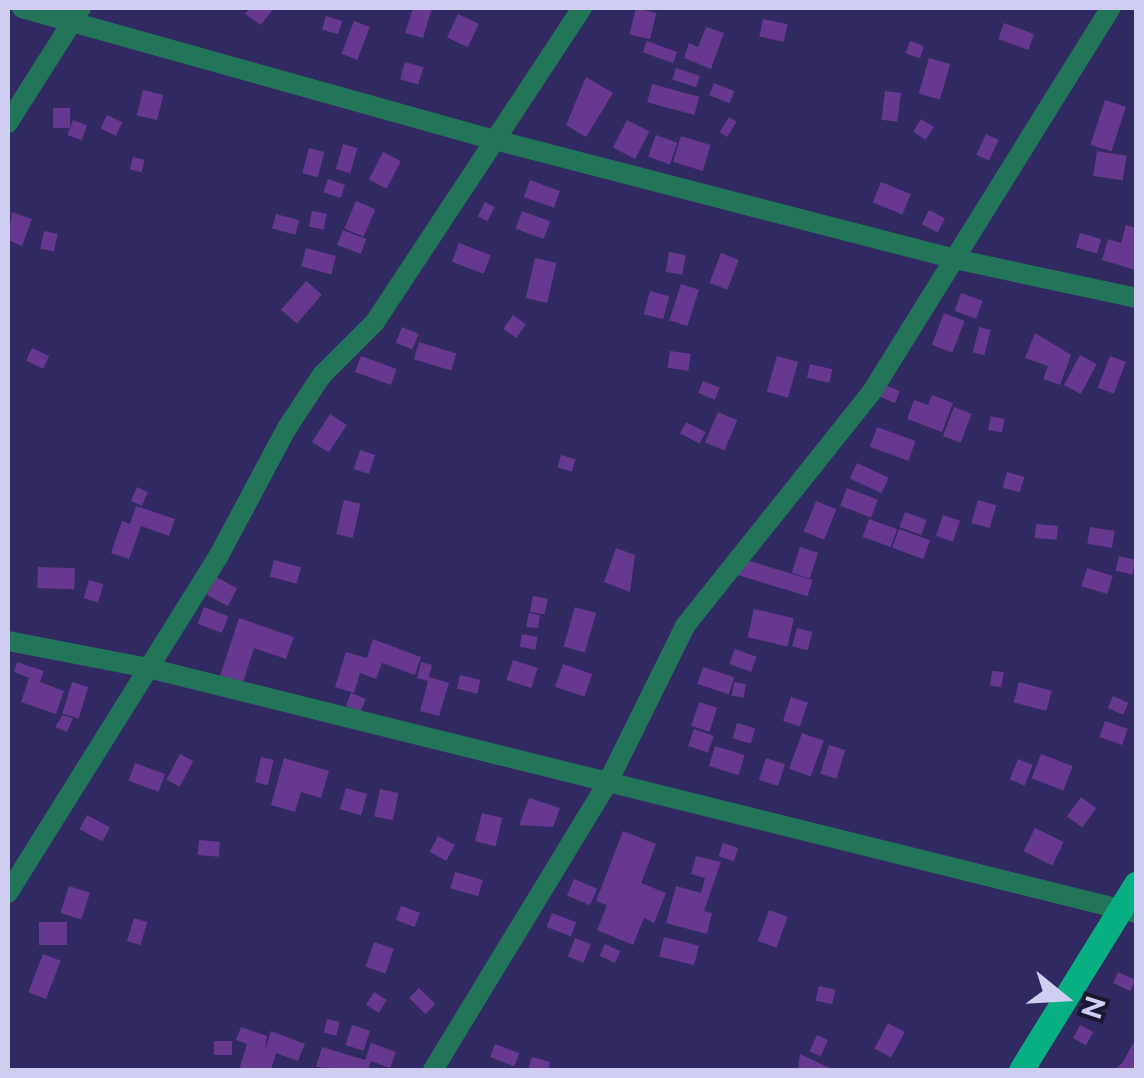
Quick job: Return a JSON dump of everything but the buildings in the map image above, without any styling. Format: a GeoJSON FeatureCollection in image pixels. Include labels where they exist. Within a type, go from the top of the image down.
{"type":"FeatureCollection","features":[{"type":"Feature","properties":{"kind":"main road"},"geometry":{"type":"LineString","coordinates":[[1021,1070],[1128,911],[1136,884]]}},
{"type":"Feature","properties":{"kind":"street"},"geometry":{"type":"LineString","coordinates":[[22,8],[76,16],[495,140],[950,258],[1136,298]]}},
{"type":"Feature","properties":{"kind":"street"},"geometry":{"type":"LineString","coordinates":[[8,893],[218,557],[287,428],[322,375],[375,322],[582,8]]}},
{"type":"Feature","properties":{"kind":"street"},"geometry":{"type":"LineString","coordinates":[[433,1070],[607,784],[685,626],[872,392],[950,258],[1111,8]]}},
{"type":"Feature","properties":{"kind":"street"},"geometry":{"type":"LineString","coordinates":[[8,123],[76,16]]}},
{"type":"Feature","properties":{"kind":"street"},"geometry":{"type":"LineString","coordinates":[[8,641],[148,668],[1128,911]]}}]}
